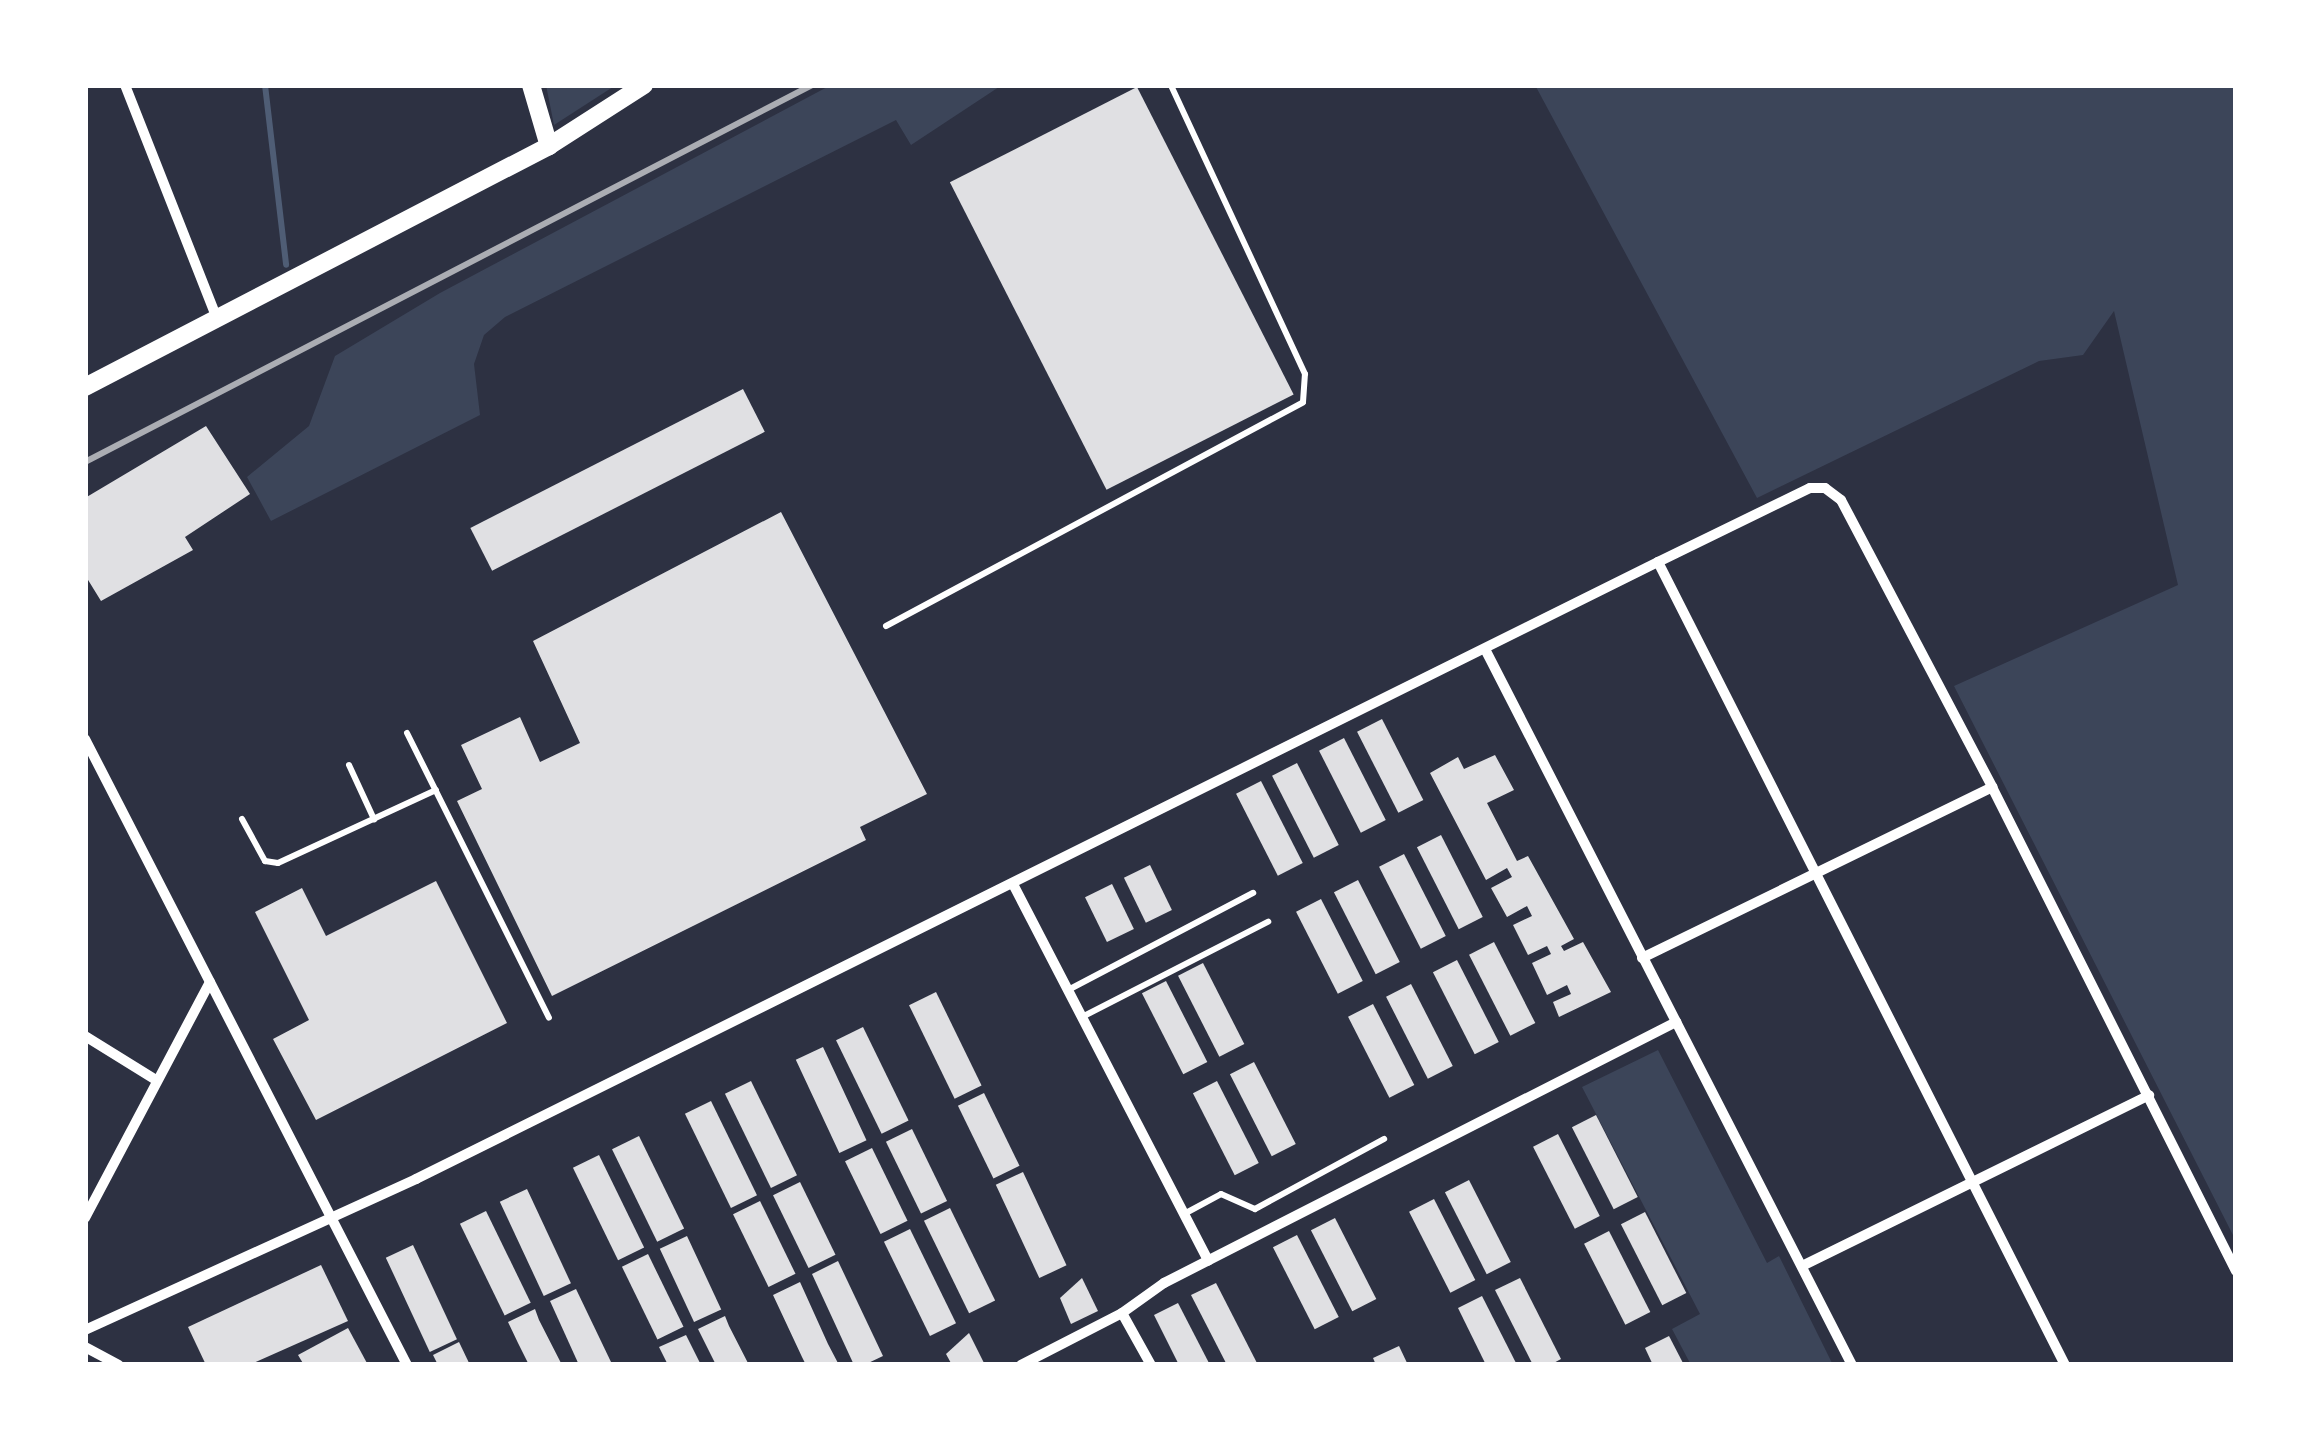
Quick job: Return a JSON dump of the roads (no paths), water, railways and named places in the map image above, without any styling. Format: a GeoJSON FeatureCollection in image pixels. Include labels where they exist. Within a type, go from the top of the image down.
{"type":"FeatureCollection","features":[{"type":"Feature","properties":{"kind":"street"},"geometry":{"type":"LineString","coordinates":[[125,85],[218,321]]}},
{"type":"Feature","properties":{"kind":"street"},"geometry":{"type":"LineString","coordinates":[[531,85],[549,146]]}},
{"type":"Feature","properties":{"kind":"street"},"geometry":{"type":"LineString","coordinates":[[85,387],[549,146],[644,85]]}},
{"type":"Feature","properties":{"kind":"street"},"geometry":{"type":"LineString","coordinates":[[85,1330],[331,1219],[1014,886],[1810,488],[1825,488],[1841,500],[1992,787],[2236,1271]]}},
{"type":"Feature","properties":{"kind":"street"},"geometry":{"type":"LineString","coordinates":[[1658,562],[2065,1365]]}},
{"type":"Feature","properties":{"kind":"street"},"geometry":{"type":"LineString","coordinates":[[1486,652],[1852,1365]]}},
{"type":"Feature","properties":{"kind":"street"},"geometry":{"type":"LineString","coordinates":[[85,739],[407,1365]]}},
{"type":"Feature","properties":{"kind":"street"},"geometry":{"type":"LineString","coordinates":[[1642,958],[1992,787]]}},
{"type":"Feature","properties":{"kind":"street"},"geometry":{"type":"LineString","coordinates":[[1014,886],[1208,1262]]}},
{"type":"Feature","properties":{"kind":"street"},"geometry":{"type":"LineString","coordinates":[[86,1213],[210,982]]}},
{"type":"Feature","properties":{"kind":"street"},"geometry":{"type":"LineString","coordinates":[[1021,1365],[1122,1314],[1208,1262],[1676,1022]]}},
{"type":"Feature","properties":{"kind":"street"},"geometry":{"type":"LineString","coordinates":[[85,1036],[156,1080]]}},
{"type":"Feature","properties":{"kind":"street"},"geometry":{"type":"LineString","coordinates":[[1802,1266],[2149,1095]]}},
{"type":"Feature","properties":{"kind":"street"},"geometry":{"type":"LineString","coordinates":[[1122,1314],[1151,1365]]}},
{"type":"Feature","properties":{"kind":"street"},"geometry":{"type":"LineString","coordinates":[[85,1346],[120,1365]]}},
{"type":"Feature","properties":{"kind":"lane"},"geometry":{"type":"LineString","coordinates":[[886,626],[1303,402],[1305,374],[1171,85]]}},
{"type":"Feature","properties":{"kind":"lane"},"geometry":{"type":"LineString","coordinates":[[407,734],[549,1018]]}},
{"type":"Feature","properties":{"kind":"lane"},"geometry":{"type":"LineString","coordinates":[[349,765],[374,819]]}},
{"type":"Feature","properties":{"kind":"lane"},"geometry":{"type":"LineString","coordinates":[[242,819],[270,864],[436,790]]}},
{"type":"Feature","properties":{"kind":"lane"},"geometry":{"type":"LineString","coordinates":[[1070,989],[1254,893]]}},
{"type":"Feature","properties":{"kind":"lane"},"geometry":{"type":"LineString","coordinates":[[1084,1016],[1268,922]]}},
{"type":"Feature","properties":{"kind":"lane"},"geometry":{"type":"LineString","coordinates":[[1184,1214],[1221,1194],[1255,1209],[1384,1139]]}},
{"type":"Feature","properties":{"kind":"waterway"},"geometry":{"type":"LineString","coordinates":[[265,85],[286,265]]}},
{"type":"Feature","properties":{"kind":"railway"},"geometry":{"type":"LineString","coordinates":[[85,462],[812,85]]}}]}
